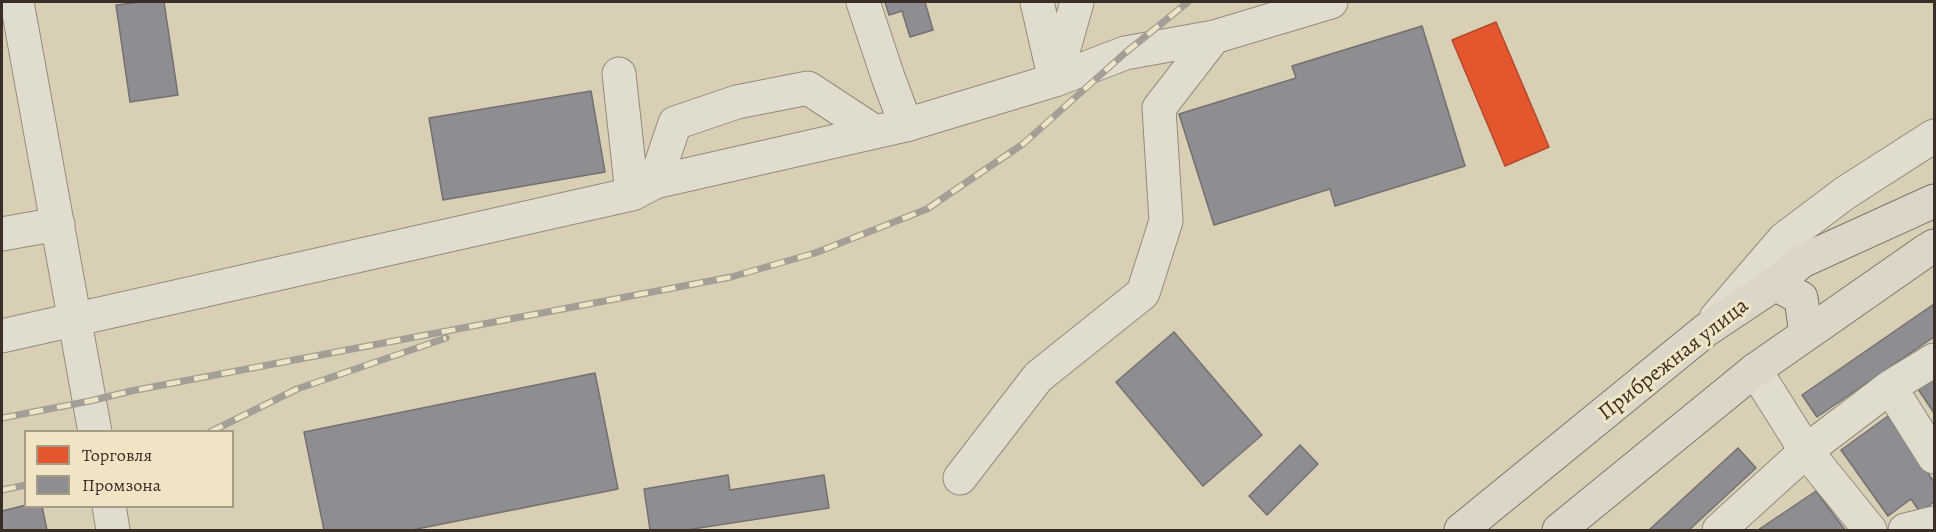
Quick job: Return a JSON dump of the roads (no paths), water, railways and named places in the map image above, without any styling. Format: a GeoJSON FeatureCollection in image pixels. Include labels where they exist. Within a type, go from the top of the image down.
{"type":"FeatureCollection","features":[{"type":"Feature","properties":{"kind":"main road","name":"Прибрежная улица"},"geometry":{"type":"LineString","coordinates":[[1461,531],[1706,330],[1775,284],[1802,261],[1935,201]]}},
{"type":"Feature","properties":{"kind":"main road"},"geometry":{"type":"LineString","coordinates":[[1559,531],[1755,370],[1935,246]]}},
{"type":"Feature","properties":{"kind":"main road"},"geometry":{"type":"LineString","coordinates":[[1775,284],[1801,298],[1806,334]]}},
{"type":"Feature","properties":{"kind":"street"},"geometry":{"type":"LineString","coordinates":[[17,2],[95,430]]}},
{"type":"Feature","properties":{"kind":"street"},"geometry":{"type":"LineString","coordinates":[[863,2],[888,77],[891,128]]}},
{"type":"Feature","properties":{"kind":"street"},"geometry":{"type":"LineString","coordinates":[[1037,2],[1055,80]]}},
{"type":"Feature","properties":{"kind":"street"},"geometry":{"type":"LineString","coordinates":[[1055,80],[1077,2]]}},
{"type":"Feature","properties":{"kind":"street"},"geometry":{"type":"LineString","coordinates":[[2,336],[644,188],[891,128],[1055,80],[1125,52],[1214,37],[1331,2]]}},
{"type":"Feature","properties":{"kind":"street"},"geometry":{"type":"LineString","coordinates":[[960,478],[1038,377],[1143,293],[1166,221],[1160,108],[1214,37]]}},
{"type":"Feature","properties":{"kind":"street"},"geometry":{"type":"LineString","coordinates":[[619,74],[644,188]]}},
{"type":"Feature","properties":{"kind":"street"},"geometry":{"type":"LineString","coordinates":[[644,188],[675,123],[737,102],[807,88],[891,128]]}},
{"type":"Feature","properties":{"kind":"street"},"geometry":{"type":"LineString","coordinates":[[1706,330],[1784,239],[1845,193],[1935,136]]}},
{"type":"Feature","properties":{"kind":"street"},"geometry":{"type":"LineString","coordinates":[[2,234],[58,224]]}},
{"type":"Feature","properties":{"kind":"street"},"geometry":{"type":"LineString","coordinates":[[1719,531],[1806,452],[1890,387],[1935,360]]}},
{"type":"Feature","properties":{"kind":"street"},"geometry":{"type":"LineString","coordinates":[[1755,370],[1806,452],[1870,531]]}},
{"type":"Feature","properties":{"kind":"street"},"geometry":{"type":"LineString","coordinates":[[1890,387],[1935,457]]}},
{"type":"Feature","properties":{"kind":"street"},"geometry":{"type":"LineString","coordinates":[[109,508],[113,531]]}},
{"type":"Feature","properties":{"kind":"street"},"geometry":{"type":"LineString","coordinates":[[1905,531],[1935,523]]}},
{"type":"Feature","properties":{"kind":"railway"},"geometry":{"type":"LineString","coordinates":[[2,418],[131,391],[731,277],[815,253],[927,209],[1023,144],[1125,53],[1188,2]]}},
{"type":"Feature","properties":{"kind":"railway"},"geometry":{"type":"LineString","coordinates":[[214,430],[297,389],[446,338]]}},
{"type":"Feature","properties":{"kind":"railway"},"geometry":{"type":"LineString","coordinates":[[2,490],[24,485]]}}]}
